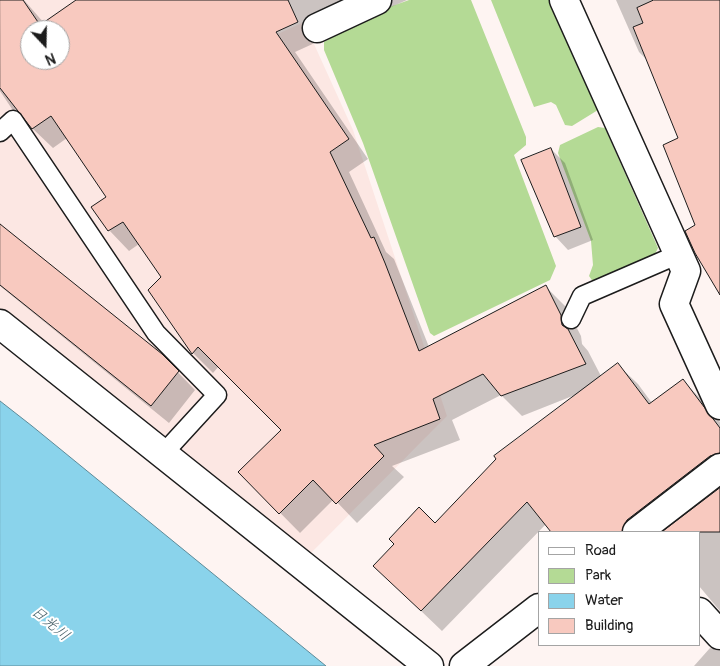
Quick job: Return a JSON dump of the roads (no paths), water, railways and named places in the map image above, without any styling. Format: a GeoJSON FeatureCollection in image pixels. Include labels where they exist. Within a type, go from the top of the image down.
{"type":"FeatureCollection","features":[{"type":"Feature","properties":{"kind":"street"},"geometry":{"type":"LineString","coordinates":[[317,28],[377,0]]}},
{"type":"Feature","properties":{"kind":"street"},"geometry":{"type":"LineString","coordinates":[[564,0],[686,271],[674,304],[720,405]]}},
{"type":"Feature","properties":{"kind":"street"},"geometry":{"type":"LineString","coordinates":[[0,324],[429,666]]}},
{"type":"Feature","properties":{"kind":"street"},"geometry":{"type":"LineString","coordinates":[[638,531],[720,468]]}},
{"type":"Feature","properties":{"kind":"street"},"geometry":{"type":"LineString","coordinates":[[464,666],[538,609]]}},
{"type":"Feature","properties":{"kind":"street"},"geometry":{"type":"LineString","coordinates":[[700,613],[720,635]]}},
{"type":"Feature","properties":{"kind":"lane"},"geometry":{"type":"LineString","coordinates":[[0,132],[13,120],[156,332],[217,395],[162,455]]}},
{"type":"Feature","properties":{"kind":"lane"},"geometry":{"type":"LineString","coordinates":[[571,319],[582,296],[679,254]]}},
{"type":"Feature","properties":{"kind":"water","name":"日光川"},"geometry":{"type":"Polygon","coordinates":[[[0,401],[32,426],[326,666],[0,666],[0,401]]]}}]}
